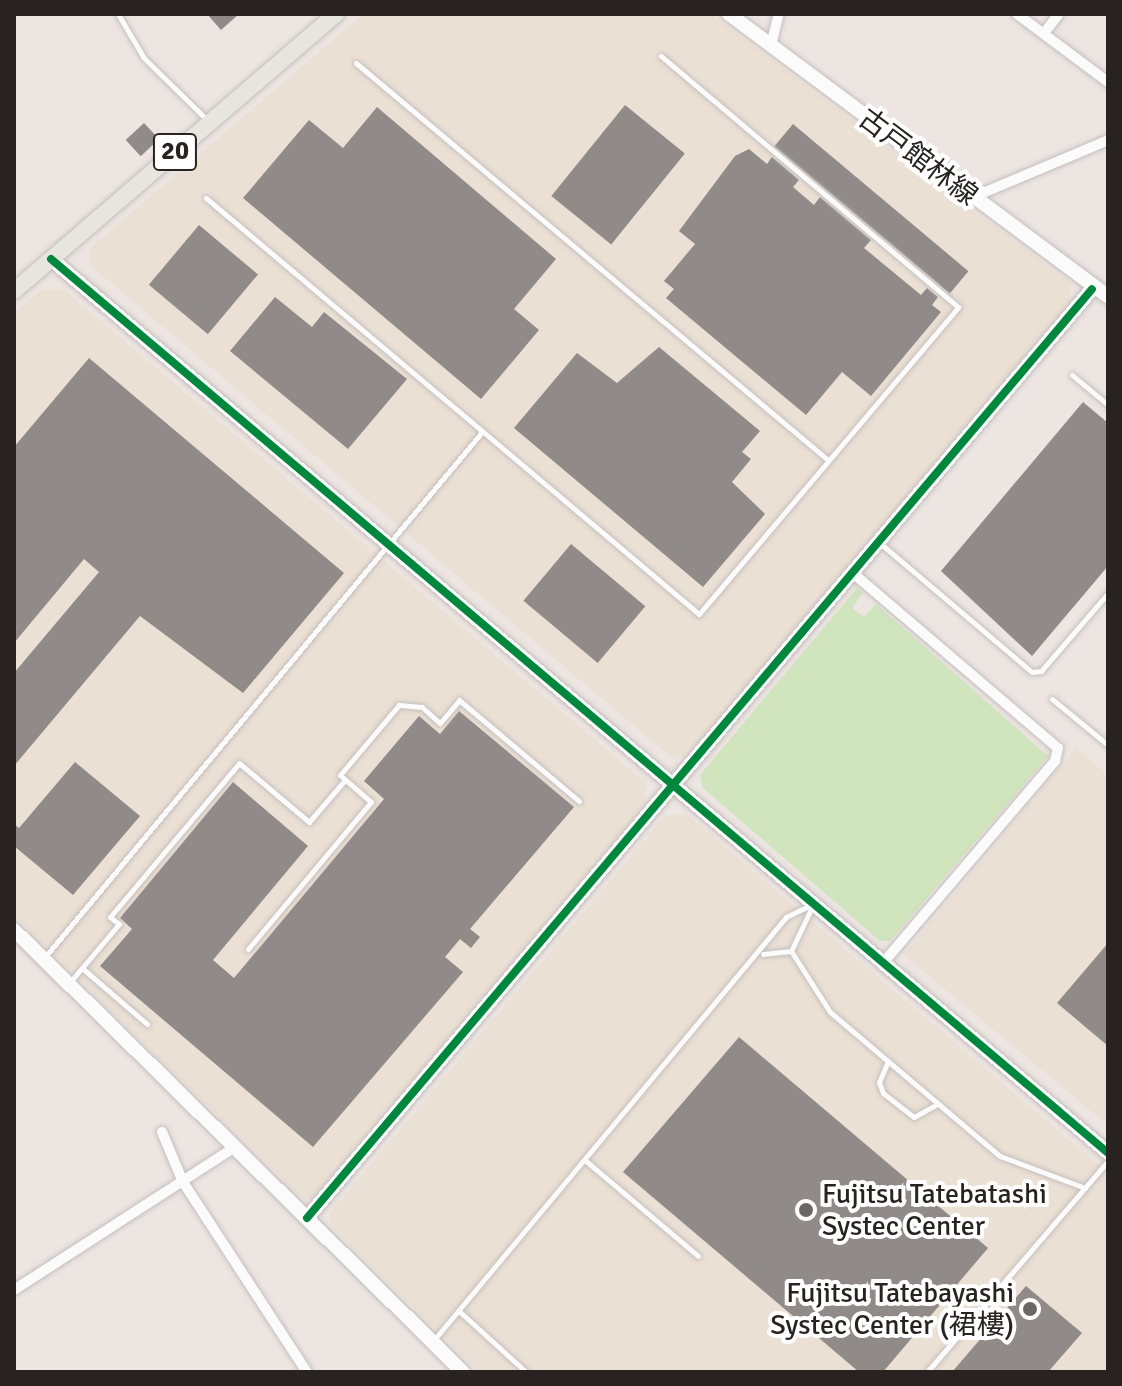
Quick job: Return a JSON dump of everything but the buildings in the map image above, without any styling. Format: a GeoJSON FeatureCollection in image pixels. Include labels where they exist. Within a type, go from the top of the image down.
{"type":"FeatureCollection","features":[{"type":"Feature","properties":{"kind":"main road","name":"20"},"geometry":{"type":"LineString","coordinates":[[14,291],[336,14]]}},
{"type":"Feature","properties":{"kind":"street","name":"古戸館林線"},"geometry":{"type":"LineString","coordinates":[[729,14],[1092,289],[1108,297]]}},
{"type":"Feature","properties":{"kind":"street"},"geometry":{"type":"LineString","coordinates":[[771,45],[779,14]]}},
{"type":"Feature","properties":{"kind":"street"},"geometry":{"type":"LineString","coordinates":[[1017,14],[1108,82]]}},
{"type":"Feature","properties":{"kind":"street"},"geometry":{"type":"LineString","coordinates":[[1044,33],[1059,14]]}},
{"type":"Feature","properties":{"kind":"street"},"geometry":{"type":"LineString","coordinates":[[971,198],[1108,140]]}},
{"type":"Feature","properties":{"kind":"street"},"geometry":{"type":"LineString","coordinates":[[51,259],[1108,1153]]}},
{"type":"Feature","properties":{"kind":"street"},"geometry":{"type":"LineString","coordinates":[[307,1218],[881,543],[1092,289]]}},
{"type":"Feature","properties":{"kind":"street"},"geometry":{"type":"LineString","coordinates":[[854,574],[1058,748],[1055,761],[883,963]]}},
{"type":"Feature","properties":{"kind":"street"},"geometry":{"type":"LineString","coordinates":[[14,930],[463,1372]]}},
{"type":"Feature","properties":{"kind":"street"},"geometry":{"type":"LineString","coordinates":[[162,1132],[183,1182],[307,1372]]}},
{"type":"Feature","properties":{"kind":"street"},"geometry":{"type":"LineString","coordinates":[[14,1290],[235,1147]]}},
{"type":"Feature","properties":{"kind":"lane"},"geometry":{"type":"LineString","coordinates":[[118,14],[133,45],[209,123]]}},
{"type":"Feature","properties":{"kind":"lane"},"geometry":{"type":"LineString","coordinates":[[206,198],[699,614],[958,307],[661,56]]}},
{"type":"Feature","properties":{"kind":"lane"},"geometry":{"type":"LineString","coordinates":[[356,63],[828,460]]}},
{"type":"Feature","properties":{"kind":"lane"},"geometry":{"type":"LineString","coordinates":[[1072,375],[1108,405]]}},
{"type":"Feature","properties":{"kind":"lane"},"geometry":{"type":"LineString","coordinates":[[44,959],[482,432]]}},
{"type":"Feature","properties":{"kind":"lane"},"geometry":{"type":"LineString","coordinates":[[881,543],[1032,672],[1041,671],[1108,593]]}},
{"type":"Feature","properties":{"kind":"lane"},"geometry":{"type":"LineString","coordinates":[[1052,699],[1108,745]]}},
{"type":"Feature","properties":{"kind":"lane"},"geometry":{"type":"LineString","coordinates":[[248,949],[371,802],[340,775],[399,705],[422,707],[440,723],[459,700],[579,801]]}},
{"type":"Feature","properties":{"kind":"lane"},"geometry":{"type":"LineString","coordinates":[[69,984],[119,924],[110,917],[239,763],[309,822],[345,780]]}},
{"type":"Feature","properties":{"kind":"lane"},"geometry":{"type":"LineString","coordinates":[[791,951],[813,904]]}},
{"type":"Feature","properties":{"kind":"lane"},"geometry":{"type":"LineString","coordinates":[[432,1342],[762,954],[786,917],[813,904]]}},
{"type":"Feature","properties":{"kind":"lane"},"geometry":{"type":"LineString","coordinates":[[762,954],[791,951]]}},
{"type":"Feature","properties":{"kind":"lane"},"geometry":{"type":"LineString","coordinates":[[791,951],[817,998],[937,1104],[1019,1168],[1085,1188]]}},
{"type":"Feature","properties":{"kind":"lane"},"geometry":{"type":"LineString","coordinates":[[82,968],[147,1024]]}},
{"type":"Feature","properties":{"kind":"lane"},"geometry":{"type":"LineString","coordinates":[[888,1061],[879,1088],[891,1100],[914,1117],[937,1104]]}},
{"type":"Feature","properties":{"kind":"lane"},"geometry":{"type":"LineString","coordinates":[[586,1161],[698,1256]]}},
{"type":"Feature","properties":{"kind":"lane"},"geometry":{"type":"LineString","coordinates":[[927,1372],[1108,1161]]}},
{"type":"Feature","properties":{"kind":"lane"},"geometry":{"type":"LineString","coordinates":[[459,1311],[526,1372]]}},
{"type":"Feature","properties":{"kind":"shaded area"},"geometry":{"type":"Polygon","coordinates":[[[363,14],[710,14],[1069,282],[1069,302],[688,754],[671,757],[90,265],[89,249],[363,14]]]}},
{"type":"Feature","properties":{"kind":"shaded area"},"geometry":{"type":"Polygon","coordinates":[[[42,289],[63,289],[646,783],[645,804],[312,1198],[301,1198],[14,915],[14,313],[42,289]]]}},
{"type":"Feature","properties":{"kind":"shaded area"},"geometry":{"type":"Polygon","coordinates":[[[1076,748],[1108,775],[1108,1125],[904,955],[1076,748]]]}},
{"type":"Feature","properties":{"kind":"shaded area"},"geometry":{"type":"Polygon","coordinates":[[[686,814],[1108,1173],[1108,1372],[479,1372],[330,1225],[330,1213],[665,816],[686,814]]]}},
{"type":"Feature","properties":{"kind":"green space"},"geometry":{"type":"Polygon","coordinates":[[[857,588],[863,593],[852,608],[864,617],[876,604],[1048,756],[890,941],[880,941],[703,788],[700,775],[857,588]]]}},
{"type":"Feature","properties":{"kind":"cycle path"},"geometry":{"type":"LineString","coordinates":[[51,259],[1108,1153]]}},
{"type":"Feature","properties":{"kind":"cycle path"},"geometry":{"type":"LineString","coordinates":[[307,1218],[1092,289]]}},
{"type":"Feature","properties":{"kind":"place","name":"Fujitsu Tatebatashi Systec Center"},"geometry":{"type":"Point","coordinates":[806,1210]}},
{"type":"Feature","properties":{"kind":"place","name":"Fujitsu Tatebayashi Systec Center (裙樓)"},"geometry":{"type":"Point","coordinates":[1030,1309]}}]}
